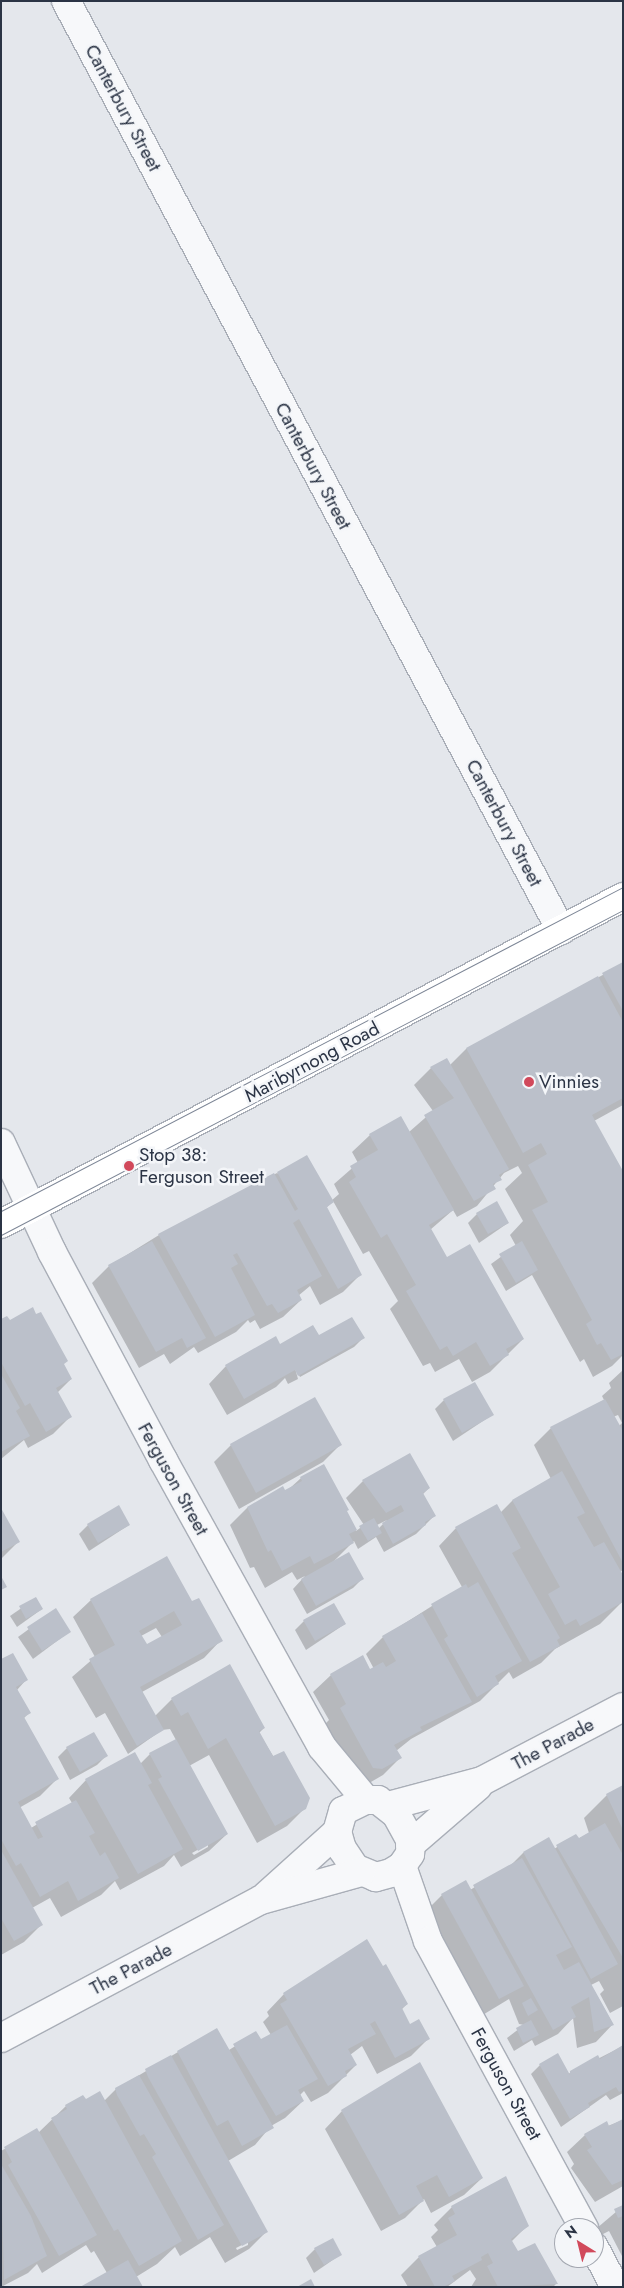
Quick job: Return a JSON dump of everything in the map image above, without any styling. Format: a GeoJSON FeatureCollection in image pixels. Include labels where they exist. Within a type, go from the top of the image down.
{"type":"FeatureCollection","features":[{"type":"Feature","properties":{"kind":"main road","name":"Maribyrnong Road"},"geometry":{"type":"LineString","coordinates":[[1,1224],[623,898]]}},
{"type":"Feature","properties":{"kind":"street","name":"Canterbury Street"},"geometry":{"type":"LineString","coordinates":[[66,1],[561,930]]}},
{"type":"Feature","properties":{"kind":"street","name":"Ferguson Street"},"geometry":{"type":"LineString","coordinates":[[1,1143],[31,1208],[162,1460],[358,1812]]}},
{"type":"Feature","properties":{"kind":"street","name":"The Parade"},"geometry":{"type":"LineString","coordinates":[[1,2038],[261,1900],[358,1812],[482,1781],[623,1707]]}},
{"type":"Feature","properties":{"kind":"street","name":"The Parade"},"geometry":{"type":"LineString","coordinates":[[406,1856],[482,1781]]}},
{"type":"Feature","properties":{"kind":"street"},"geometry":{"type":"LineString","coordinates":[[358,1812],[406,1827],[406,1856],[391,1873],[368,1875],[342,1849],[358,1812]]}},
{"type":"Feature","properties":{"kind":"street","name":"Ferguson Street"},"geometry":{"type":"LineString","coordinates":[[406,1856],[428,1941]]}},
{"type":"Feature","properties":{"kind":"street","name":"Ferguson Street"},"geometry":{"type":"LineString","coordinates":[[368,1875],[428,1941],[579,2218]]}},
{"type":"Feature","properties":{"kind":"street","name":"The Parade"},"geometry":{"type":"LineString","coordinates":[[261,1900],[368,1875]]}},
{"type":"Feature","properties":{"kind":"street"},"geometry":{"type":"LineString","coordinates":[[604,2266],[615,2287]]}},
{"type":"Feature","properties":{"kind":"building"},"geometry":{"type":"Polygon","coordinates":[[[623,962],[623,1011],[602,973],[623,962]]]}},
{"type":"Feature","properties":{"kind":"building"},"geometry":{"type":"Polygon","coordinates":[[[598,976],[623,1022],[623,1098],[592,1115],[623,1171],[623,1354],[611,1360],[601,1343],[597,1345],[586,1324],[592,1320],[532,1210],[548,1202],[528,1165],[547,1154],[541,1143],[523,1153],[466,1048],[598,976]]]}},
{"type":"Feature","properties":{"kind":"building"},"geometry":{"type":"Polygon","coordinates":[[[447,1058],[509,1169],[499,1175],[502,1180],[493,1184],[496,1189],[474,1201],[424,1115],[454,1098],[430,1067],[447,1058]]]}},
{"type":"Feature","properties":{"kind":"building"},"geometry":{"type":"Polygon","coordinates":[[[401,1116],[454,1210],[429,1225],[447,1257],[470,1244],[524,1339],[506,1349],[509,1355],[490,1366],[476,1342],[453,1356],[447,1346],[440,1350],[406,1291],[416,1285],[387,1234],[381,1238],[349,1182],[356,1177],[350,1166],[378,1150],[369,1134],[401,1116]]]}},
{"type":"Feature","properties":{"kind":"building"},"geometry":{"type":"Polygon","coordinates":[[[307,1155],[334,1202],[327,1207],[362,1275],[338,1289],[299,1219],[293,1223],[322,1276],[297,1290],[302,1300],[278,1313],[272,1304],[267,1306],[237,1253],[233,1255],[238,1264],[231,1268],[255,1315],[215,1337],[158,1234],[274,1173],[295,1211],[298,1209],[277,1172],[307,1155]]]}},
{"type":"Feature","properties":{"kind":"building"},"geometry":{"type":"Polygon","coordinates":[[[497,1201],[509,1223],[488,1234],[476,1213],[497,1201]]]}},
{"type":"Feature","properties":{"kind":"building"},"geometry":{"type":"Polygon","coordinates":[[[152,1241],[206,1338],[187,1348],[182,1338],[156,1352],[108,1265],[152,1241]]]}},
{"type":"Feature","properties":{"kind":"building"},"geometry":{"type":"Polygon","coordinates":[[[522,1241],[538,1270],[516,1283],[499,1254],[522,1241]]]}},
{"type":"Feature","properties":{"kind":"building"},"geometry":{"type":"Polygon","coordinates":[[[33,1307],[36,1314],[41,1312],[68,1361],[64,1364],[72,1379],[56,1388],[72,1417],[46,1432],[30,1403],[25,1406],[1,1362],[1,1319],[7,1316],[10,1320],[33,1307]]]}},
{"type":"Feature","properties":{"kind":"building"},"geometry":{"type":"Polygon","coordinates":[[[352,1317],[365,1338],[298,1376],[295,1370],[244,1399],[225,1365],[276,1336],[280,1344],[313,1325],[319,1335],[352,1317]]]}},
{"type":"Feature","properties":{"kind":"building"},"geometry":{"type":"Polygon","coordinates":[[[1,1374],[20,1408],[16,1411],[30,1436],[1,1452],[1,1374]]]}},
{"type":"Feature","properties":{"kind":"building"},"geometry":{"type":"Polygon","coordinates":[[[475,1382],[494,1415],[462,1433],[443,1399],[475,1382]]]}},
{"type":"Feature","properties":{"kind":"building"},"geometry":{"type":"Polygon","coordinates":[[[315,1397],[342,1445],[256,1493],[230,1444],[315,1397]]]}},
{"type":"Feature","properties":{"kind":"building"},"geometry":{"type":"Polygon","coordinates":[[[605,1399],[623,1431],[623,1563],[550,1427],[605,1399]]]}},
{"type":"Feature","properties":{"kind":"building"},"geometry":{"type":"Polygon","coordinates":[[[410,1453],[430,1488],[423,1493],[436,1516],[425,1522],[426,1525],[393,1544],[382,1523],[404,1511],[401,1505],[386,1513],[362,1480],[410,1453]]]}},
{"type":"Feature","properties":{"kind":"building"},"geometry":{"type":"Polygon","coordinates":[[[324,1464],[349,1510],[347,1511],[357,1530],[349,1534],[354,1543],[314,1564],[310,1556],[282,1571],[271,1550],[268,1552],[247,1507],[283,1486],[285,1490],[302,1481],[300,1477],[324,1464]]]}},
{"type":"Feature","properties":{"kind":"building"},"geometry":{"type":"Polygon","coordinates":[[[562,1471],[585,1513],[577,1517],[594,1547],[604,1542],[623,1575],[623,1602],[580,1626],[576,1619],[565,1625],[548,1594],[560,1587],[512,1500],[562,1471]]]}},
{"type":"Feature","properties":{"kind":"building"},"geometry":{"type":"Polygon","coordinates":[[[497,1504],[521,1548],[512,1553],[560,1638],[557,1640],[560,1646],[530,1662],[455,1527],[497,1504]]]}},
{"type":"Feature","properties":{"kind":"building"},"geometry":{"type":"Polygon","coordinates":[[[119,1505],[130,1525],[98,1543],[87,1524],[119,1505]]]}},
{"type":"Feature","properties":{"kind":"building"},"geometry":{"type":"Polygon","coordinates":[[[1,1508],[20,1542],[1,1552],[1,1508]]]}},
{"type":"Feature","properties":{"kind":"building"},"geometry":{"type":"Polygon","coordinates":[[[374,1518],[382,1533],[368,1541],[359,1526],[374,1518]]]}},
{"type":"Feature","properties":{"kind":"building"},"geometry":{"type":"Polygon","coordinates":[[[349,1552],[364,1579],[316,1606],[301,1579],[349,1552]]]}},
{"type":"Feature","properties":{"kind":"building"},"geometry":{"type":"Polygon","coordinates":[[[167,1556],[192,1601],[199,1598],[223,1641],[140,1687],[164,1730],[137,1746],[89,1659],[115,1645],[90,1599],[167,1556]],[[174,1611],[139,1631],[147,1644],[182,1625],[174,1611]]]}},
{"type":"Feature","properties":{"kind":"building"},"geometry":{"type":"Polygon","coordinates":[[[1,1576],[7,1587],[1,1590],[1,1576]]]}},
{"type":"Feature","properties":{"kind":"building"},"geometry":{"type":"Polygon","coordinates":[[[478,1582],[522,1661],[495,1676],[499,1684],[477,1697],[444,1639],[448,1636],[431,1604],[466,1584],[468,1588],[478,1582]]]}},
{"type":"Feature","properties":{"kind":"building"},"geometry":{"type":"Polygon","coordinates":[[[36,1597],[43,1609],[26,1619],[19,1606],[36,1597]]]}},
{"type":"Feature","properties":{"kind":"building"},"geometry":{"type":"Polygon","coordinates":[[[334,1603],[346,1624],[315,1641],[303,1620],[334,1603]]]}},
{"type":"Feature","properties":{"kind":"building"},"geometry":{"type":"Polygon","coordinates":[[[56,1608],[71,1632],[42,1651],[27,1627],[56,1608]]]}},
{"type":"Feature","properties":{"kind":"building"},"geometry":{"type":"Polygon","coordinates":[[[422,1613],[472,1702],[420,1727],[422,1730],[394,1745],[402,1758],[382,1769],[373,1768],[340,1708],[346,1704],[330,1674],[363,1655],[370,1669],[383,1662],[386,1667],[396,1661],[382,1636],[422,1613]]]}},
{"type":"Feature","properties":{"kind":"building"},"geometry":{"type":"Polygon","coordinates":[[[13,1653],[28,1680],[16,1687],[31,1713],[24,1717],[59,1779],[18,1802],[38,1839],[43,1837],[35,1822],[76,1800],[95,1833],[89,1836],[100,1856],[105,1852],[119,1878],[78,1901],[68,1881],[40,1897],[21,1863],[16,1866],[1,1839],[1,1659],[13,1653]]]}},
{"type":"Feature","properties":{"kind":"building"},"geometry":{"type":"Polygon","coordinates":[[[230,1664],[265,1728],[259,1731],[273,1756],[284,1751],[310,1798],[306,1809],[275,1826],[226,1738],[208,1749],[188,1712],[181,1716],[171,1698],[230,1664]]]}},
{"type":"Feature","properties":{"kind":"building"},"geometry":{"type":"Polygon","coordinates":[[[94,1732],[108,1756],[80,1772],[66,1747],[94,1732]]]}},
{"type":"Feature","properties":{"kind":"building"},"geometry":{"type":"Polygon","coordinates":[[[176,1739],[228,1834],[198,1851],[158,1779],[162,1777],[149,1753],[176,1739]]]}},
{"type":"Feature","properties":{"kind":"building"},"geometry":{"type":"Polygon","coordinates":[[[135,1752],[152,1783],[148,1785],[183,1849],[138,1874],[85,1779],[135,1752]]]}},
{"type":"Feature","properties":{"kind":"building"},"geometry":{"type":"Polygon","coordinates":[[[623,1785],[623,1830],[606,1794],[623,1785]]]}},
{"type":"Feature","properties":{"kind":"building"},"geometry":{"type":"Polygon","coordinates":[[[605,1823],[623,1855],[623,1958],[556,1845],[576,1834],[579,1838],[605,1823]]]}},
{"type":"Feature","properties":{"kind":"building"},"geometry":{"type":"Polygon","coordinates":[[[549,1837],[618,1964],[591,1979],[523,1852],[549,1837]]]}},
{"type":"Feature","properties":{"kind":"building"},"geometry":{"type":"Polygon","coordinates":[[[1,1850],[43,1925],[14,1941],[1,1918],[1,1850]]]}},
{"type":"Feature","properties":{"kind":"building"},"geometry":{"type":"Polygon","coordinates":[[[522,1858],[572,1947],[556,1955],[564,1970],[579,1962],[614,2025],[594,2032],[589,1997],[571,2007],[576,2017],[553,2030],[473,1885],[522,1858]]]}},
{"type":"Feature","properties":{"kind":"building"},"geometry":{"type":"Polygon","coordinates":[[[466,1880],[524,1986],[499,1999],[441,1894],[466,1880]]]}},
{"type":"Feature","properties":{"kind":"building"},"geometry":{"type":"Polygon","coordinates":[[[367,1939],[383,1966],[386,1964],[408,2004],[402,2008],[410,2024],[419,2019],[430,2039],[395,2058],[375,2021],[370,2024],[376,2034],[348,2049],[357,2065],[345,2071],[347,2076],[328,2086],[280,2004],[287,2000],[283,1993],[367,1939]]]}},
{"type":"Feature","properties":{"kind":"building"},"geometry":{"type":"Polygon","coordinates":[[[531,1998],[538,2010],[528,2016],[522,2003],[531,1998]]]}},
{"type":"Feature","properties":{"kind":"building"},"geometry":{"type":"Polygon","coordinates":[[[531,2020],[539,2035],[523,2043],[516,2028],[531,2020]]]}},
{"type":"Feature","properties":{"kind":"building"},"geometry":{"type":"Polygon","coordinates":[[[287,2025],[318,2079],[298,2090],[304,2101],[276,2116],[233,2044],[256,2031],[261,2039],[287,2025]]]}},
{"type":"Feature","properties":{"kind":"building"},"geometry":{"type":"Polygon","coordinates":[[[217,2028],[274,2128],[242,2146],[228,2120],[217,2126],[177,2051],[217,2028]]]}},
{"type":"Feature","properties":{"kind":"building"},"geometry":{"type":"Polygon","coordinates":[[[623,2045],[623,2090],[619,2092],[616,2087],[588,2103],[590,2107],[570,2119],[539,2064],[558,2053],[570,2075],[570,2071],[598,2055],[600,2059],[623,2045]]]}},
{"type":"Feature","properties":{"kind":"building"},"geometry":{"type":"Polygon","coordinates":[[[171,2055],[268,2232],[242,2246],[145,2069],[171,2055]]]}},
{"type":"Feature","properties":{"kind":"building"},"geometry":{"type":"Polygon","coordinates":[[[420,2062],[483,2178],[449,2197],[437,2175],[416,2186],[424,2201],[399,2215],[341,2110],[420,2062]]]}},
{"type":"Feature","properties":{"kind":"building"},"geometry":{"type":"Polygon","coordinates":[[[139,2075],[224,2225],[198,2240],[152,2157],[156,2154],[144,2134],[140,2136],[117,2095],[115,2088],[139,2075]]]}},
{"type":"Feature","properties":{"kind":"building"},"geometry":{"type":"Polygon","coordinates":[[[100,2091],[182,2241],[139,2266],[118,2229],[114,2231],[51,2118],[67,2109],[65,2105],[83,2095],[86,2099],[100,2091]]]}},
{"type":"Feature","properties":{"kind":"building"},"geometry":{"type":"Polygon","coordinates":[[[623,2119],[623,2180],[612,2185],[587,2150],[592,2147],[584,2134],[607,2121],[609,2126],[623,2119]]]}},
{"type":"Feature","properties":{"kind":"building"},"geometry":{"type":"Polygon","coordinates":[[[37,2128],[97,2235],[59,2256],[8,2165],[12,2162],[4,2147],[37,2128]]]}},
{"type":"Feature","properties":{"kind":"building"},"geometry":{"type":"Polygon","coordinates":[[[1,2164],[31,2216],[47,2256],[4,2280],[1,2164]]]}},
{"type":"Feature","properties":{"kind":"building"},"geometry":{"type":"Polygon","coordinates":[[[506,2176],[529,2226],[511,2239],[518,2251],[535,2243],[558,2284],[498,2287],[487,2266],[493,2263],[488,2253],[481,2257],[482,2260],[452,2276],[455,2281],[443,2287],[435,2287],[418,2256],[457,2235],[448,2218],[455,2214],[451,2206],[506,2176]]]}},
{"type":"Feature","properties":{"kind":"building"},"geometry":{"type":"Polygon","coordinates":[[[623,2205],[623,2216],[618,2218],[614,2209],[623,2205]]]}},
{"type":"Feature","properties":{"kind":"building"},"geometry":{"type":"Polygon","coordinates":[[[333,2238],[342,2255],[324,2265],[314,2248],[333,2238]]]}},
{"type":"Feature","properties":{"kind":"building"},"geometry":{"type":"Polygon","coordinates":[[[128,2260],[143,2287],[80,2287],[128,2260]]]}},
{"type":"Feature","properties":{"kind":"building"},"geometry":{"type":"Polygon","coordinates":[[[311,2279],[315,2287],[297,2287],[311,2279]]]}},
{"type":"Feature","properties":{"kind":"tram line"},"geometry":{"type":"LineString","coordinates":[[1,1211],[623,887]]}},
{"type":"Feature","properties":{"kind":"tram line"},"geometry":{"type":"LineString","coordinates":[[1,1235],[623,910]]}},
{"type":"Feature","properties":{"kind":"place","name":"Vinnies"},"geometry":{"type":"Point","coordinates":[529,1082]}},
{"type":"Feature","properties":{"kind":"place","name":"Stop 38: Ferguson Street"},"geometry":{"type":"Point","coordinates":[129,1166]}}]}
